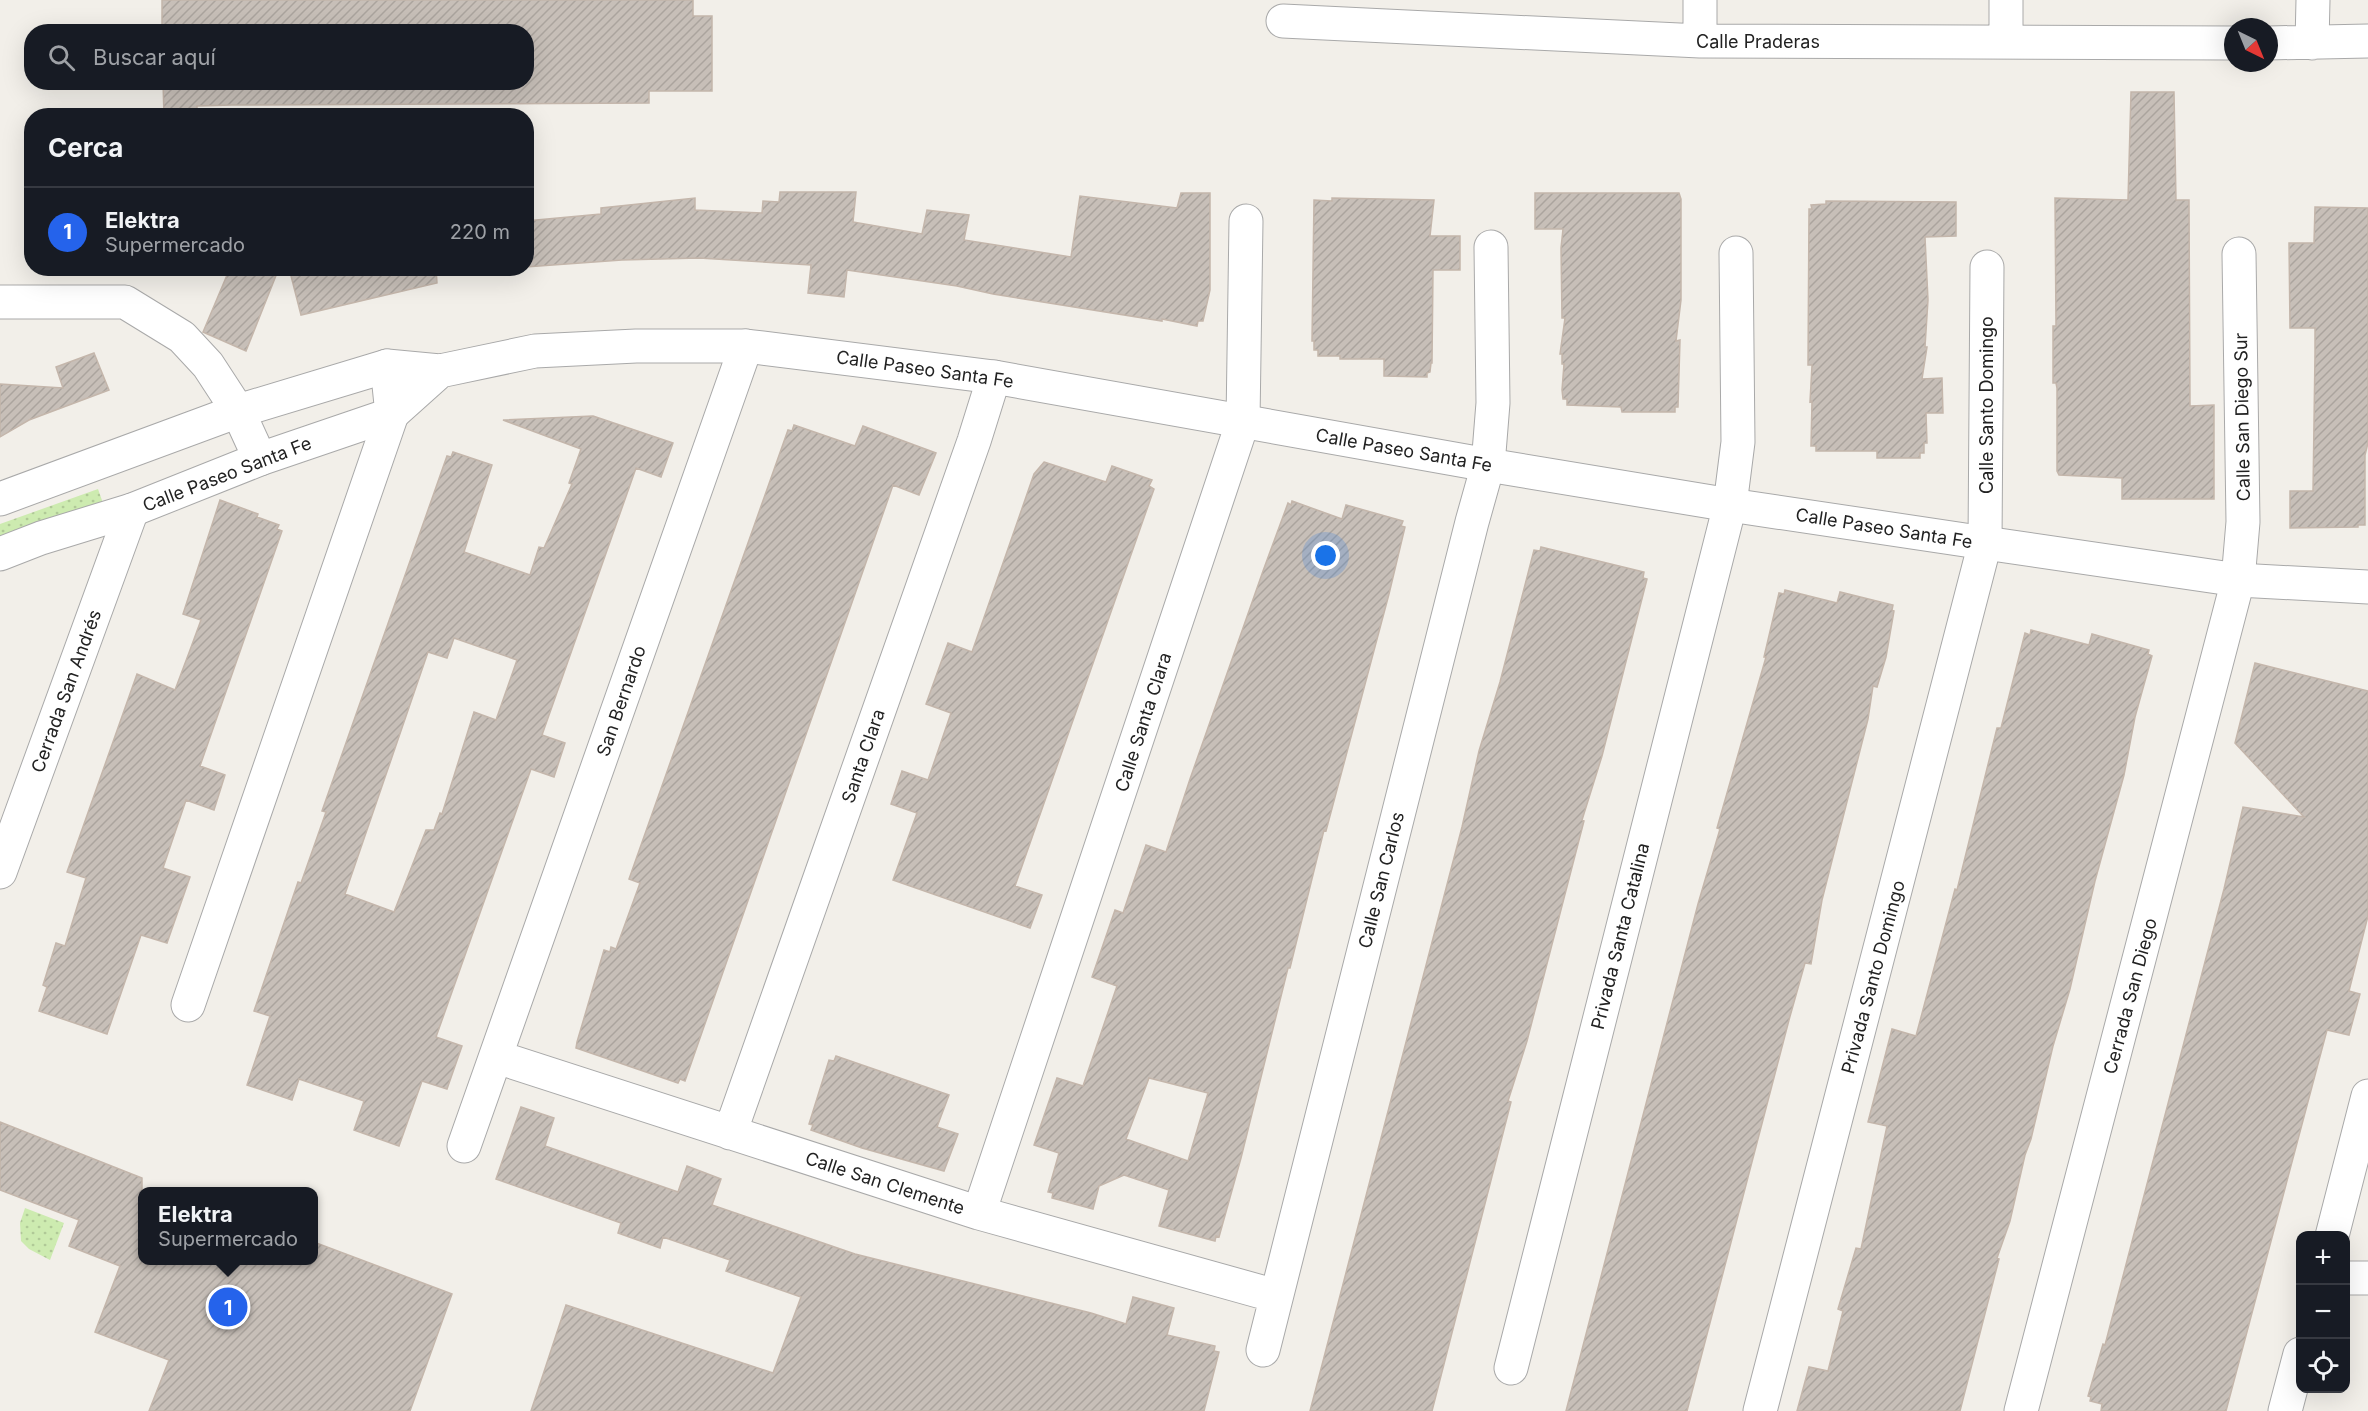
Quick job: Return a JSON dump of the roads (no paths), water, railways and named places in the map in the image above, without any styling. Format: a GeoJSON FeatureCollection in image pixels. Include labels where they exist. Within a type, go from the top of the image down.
{"type":"FeatureCollection","features":[{"type":"Feature","properties":{"kind":"street"},"geometry":{"type":"LineString","coordinates":[[1700,0],[1700,41]]}},
{"type":"Feature","properties":{"kind":"street"},"geometry":{"type":"LineString","coordinates":[[2006,0],[2006,42]]}},
{"type":"Feature","properties":{"kind":"street"},"geometry":{"type":"LineString","coordinates":[[2312,43],[2313,0]]}},
{"type":"Feature","properties":{"kind":"street","name":"Calle Praderas"},"geometry":{"type":"LineString","coordinates":[[1283,21],[1393,12],[1700,41],[2224,43]]}},
{"type":"Feature","properties":{"kind":"street"},"geometry":{"type":"LineString","coordinates":[[2278,43],[2368,41]]}},
{"type":"Feature","properties":{"kind":"street","name":"Calle Santa Clara"},"geometry":{"type":"LineString","coordinates":[[979,1213],[1243,421],[1246,221]]}},
{"type":"Feature","properties":{"kind":"street","name":"Calle San Carlos"},"geometry":{"type":"LineString","coordinates":[[1263,1350],[1488,465],[1493,403],[1491,247]]}},
{"type":"Feature","properties":{"kind":"street","name":"Privada Santa Catalina"},"geometry":{"type":"LineString","coordinates":[[1511,1368],[1730,505],[1738,442],[1736,253]]}},
{"type":"Feature","properties":{"kind":"street","name":"Calle San Diego Sur"},"geometry":{"type":"LineString","coordinates":[[2238,580],[2243,522],[2239,254]]}},
{"type":"Feature","properties":{"kind":"street","name":"Calle Santo Domingo"},"geometry":{"type":"LineString","coordinates":[[1985,543],[1987,267]]}},
{"type":"Feature","properties":{"kind":"street"},"geometry":{"type":"LineString","coordinates":[[0,302],[125,302],[182,337],[208,366],[238,411],[260,459]]}},
{"type":"Feature","properties":{"kind":"street","name":"Calle Paseo Santa Fe"},"geometry":{"type":"LineString","coordinates":[[0,499],[238,411],[387,366],[440,370],[535,351],[636,346],[746,346],[994,377],[1488,465],[1730,505],[1985,543],[2238,580],[2368,587]]}},
{"type":"Feature","properties":{"kind":"street","name":"San Bernardo"},"geometry":{"type":"LineString","coordinates":[[465,1146],[746,346]]}},
{"type":"Feature","properties":{"kind":"street"},"geometry":{"type":"LineString","coordinates":[[188,1005],[392,414],[387,366]]}},
{"type":"Feature","properties":{"kind":"street","name":"Calle Paseo Santa Fe"},"geometry":{"type":"LineString","coordinates":[[0,554],[41,538],[132,510],[260,459],[392,414],[440,370]]}},
{"type":"Feature","properties":{"kind":"street","name":"Santa Clara"},"geometry":{"type":"LineString","coordinates":[[730,1133],[974,441],[994,377]]}},
{"type":"Feature","properties":{"kind":"street","name":"Cerrada San Andrés"},"geometry":{"type":"LineString","coordinates":[[0,872],[132,510]]}},
{"type":"Feature","properties":{"kind":"street","name":"Privada Santo Domingo"},"geometry":{"type":"LineString","coordinates":[[1760,1411],[1985,543]]}},
{"type":"Feature","properties":{"kind":"street","name":"Cerrada San Diego"},"geometry":{"type":"LineString","coordinates":[[2021,1411],[2238,580]]}},
{"type":"Feature","properties":{"kind":"street","name":"Calle San Clemente"},"geometry":{"type":"LineString","coordinates":[[497,1057],[979,1213],[1276,1296]]}},
{"type":"Feature","properties":{"kind":"street"},"geometry":{"type":"LineString","coordinates":[[2333,1231],[2368,1095]]}},
{"type":"Feature","properties":{"kind":"street"},"geometry":{"type":"LineString","coordinates":[[2350,1278],[2368,1278]]}},
{"type":"Feature","properties":{"kind":"street"},"geometry":{"type":"LineString","coordinates":[[2285,1411],[2296,1372]]}},
{"type":"Feature","properties":{"kind":"place","name":"Elektra"},"geometry":{"type":"Point","coordinates":[228,1307]}}]}
